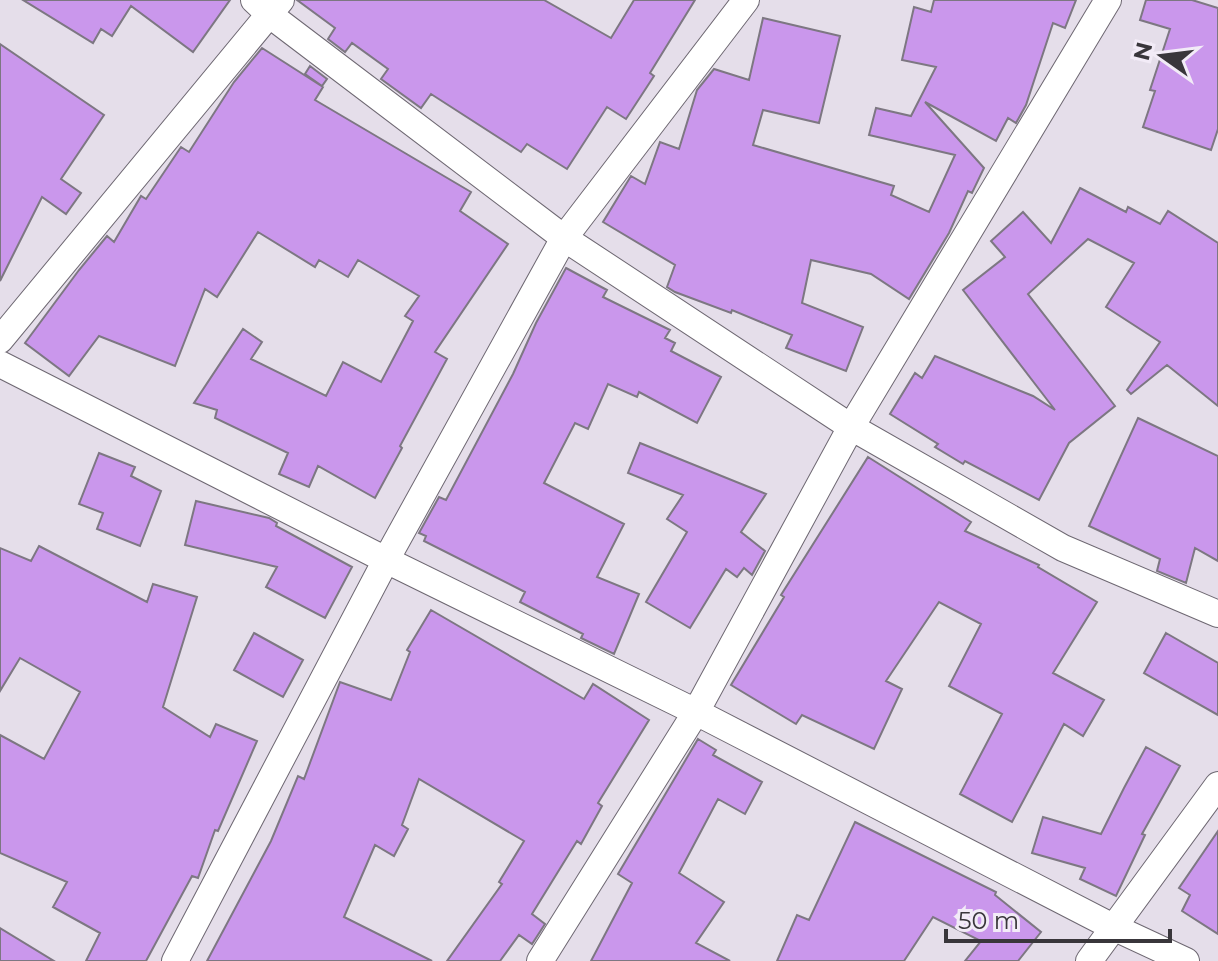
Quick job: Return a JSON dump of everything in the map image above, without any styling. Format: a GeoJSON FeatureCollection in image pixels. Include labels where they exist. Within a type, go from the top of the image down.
{"type":"FeatureCollection","features":[{"type":"Feature","properties":{"kind":"street"},"geometry":{"type":"LineString","coordinates":[[175,961],[386,560],[564,238],[746,0]]}},
{"type":"Feature","properties":{"kind":"street"},"geometry":{"type":"LineString","coordinates":[[540,961],[696,712],[851,427],[1108,0]]}},
{"type":"Feature","properties":{"kind":"street"},"geometry":{"type":"LineString","coordinates":[[0,340],[268,5],[564,238],[851,427],[1063,548],[1218,614]]}},
{"type":"Feature","properties":{"kind":"street"},"geometry":{"type":"LineString","coordinates":[[0,364],[386,560],[696,712],[1113,927],[1186,961]]}},
{"type":"Feature","properties":{"kind":"street"},"geometry":{"type":"LineString","coordinates":[[1089,961],[1218,785]]}},
{"type":"Feature","properties":{"kind":"building"},"geometry":{"type":"Polygon","coordinates":[[[23,0],[230,0],[193,52],[131,6],[112,36],[101,29],[93,43],[23,0]]]}},
{"type":"Feature","properties":{"kind":"building"},"geometry":{"type":"Polygon","coordinates":[[[297,0],[544,0],[611,38],[634,0],[695,0],[650,73],[654,76],[626,119],[607,107],[567,169],[527,144],[521,152],[431,94],[421,108],[381,79],[388,69],[352,43],[345,52],[328,39],[335,28],[297,0]]]}},
{"type":"Feature","properties":{"kind":"building"},"geometry":{"type":"Polygon","coordinates":[[[934,0],[1076,0],[1065,28],[1053,23],[1026,105],[1016,123],[1008,118],[996,141],[925,102],[984,168],[972,193],[968,191],[949,233],[909,299],[871,274],[811,260],[802,303],[863,327],[846,371],[786,348],[792,335],[732,310],[731,313],[675,292],[667,287],[675,265],[603,222],[631,176],[645,184],[660,142],[679,149],[697,90],[714,69],[749,80],[763,18],[840,36],[819,123],[763,110],[753,145],[894,186],[891,195],[929,212],[955,155],[869,135],[876,108],[911,116],[936,67],[902,60],[914,7],[931,12],[934,0]]]}},
{"type":"Feature","properties":{"kind":"building"},"geometry":{"type":"Polygon","coordinates":[[[1146,0],[1192,0],[1218,8],[1218,129],[1211,150],[1143,127],[1155,91],[1150,90],[1170,29],[1140,20],[1146,0]]]}},
{"type":"Feature","properties":{"kind":"building"},"geometry":{"type":"Polygon","coordinates":[[[0,44],[104,115],[61,179],[81,193],[66,214],[42,197],[0,281],[0,44]]]}},
{"type":"Feature","properties":{"kind":"building"},"geometry":{"type":"Polygon","coordinates":[[[262,48],[323,87],[315,100],[471,192],[460,211],[508,244],[435,352],[447,359],[375,498],[318,466],[309,487],[279,474],[288,453],[215,418],[217,410],[194,403],[243,329],[262,342],[251,359],[326,396],[343,362],[381,382],[413,321],[405,316],[419,296],[358,260],[348,277],[319,260],[315,267],[258,232],[217,297],[205,289],[175,366],[99,336],[69,376],[25,343],[107,236],[114,242],[141,196],[146,199],[181,147],[189,152],[234,82],[262,48]]]}},
{"type":"Feature","properties":{"kind":"building"},"geometry":{"type":"Polygon","coordinates":[[[310,66],[327,79],[322,86],[305,74],[310,66]]]}},
{"type":"Feature","properties":{"kind":"building"},"geometry":{"type":"Polygon","coordinates":[[[1080,188],[1126,212],[1128,207],[1160,224],[1168,211],[1218,243],[1218,406],[1167,365],[1131,394],[1127,390],[1160,342],[1106,307],[1134,263],[1088,239],[1028,294],[1115,406],[1069,443],[1039,500],[965,461],[963,464],[890,414],[915,373],[922,378],[935,356],[1033,396],[1055,410],[963,290],[1005,257],[991,241],[1023,212],[1051,243],[1080,188]]]}},
{"type":"Feature","properties":{"kind":"building"},"geometry":{"type":"Polygon","coordinates":[[[566,268],[607,290],[603,297],[670,330],[665,338],[675,343],[671,351],[721,377],[697,423],[639,392],[637,397],[608,384],[588,429],[575,423],[544,483],[624,524],[597,577],[639,594],[614,654],[581,638],[583,634],[520,602],[525,592],[424,541],[426,536],[419,533],[439,497],[446,500],[566,268]]]}},
{"type":"Feature","properties":{"kind":"building"},"geometry":{"type":"Polygon","coordinates":[[[1138,418],[1218,456],[1218,561],[1195,548],[1186,583],[1157,571],[1160,559],[1089,526],[1138,418]]]}},
{"type":"Feature","properties":{"kind":"building"},"geometry":{"type":"Polygon","coordinates":[[[640,443],[766,494],[741,532],[765,551],[752,575],[744,568],[737,577],[726,569],[690,628],[646,602],[687,532],[667,519],[683,495],[628,473],[640,443]]]}},
{"type":"Feature","properties":{"kind":"building"},"geometry":{"type":"Polygon","coordinates":[[[99,453],[135,467],[131,476],[161,491],[140,546],[97,529],[103,513],[79,504],[99,453]]]}},
{"type":"Feature","properties":{"kind":"building"},"geometry":{"type":"Polygon","coordinates":[[[868,457],[971,522],[965,531],[1039,565],[1097,602],[1053,673],[1104,700],[1083,736],[1064,724],[1012,822],[960,794],[1002,714],[949,686],[981,624],[939,602],[886,681],[902,689],[874,749],[802,715],[796,724],[731,685],[784,597],[781,595],[868,457]]]}},
{"type":"Feature","properties":{"kind":"building"},"geometry":{"type":"Polygon","coordinates":[[[196,501],[269,518],[277,523],[276,526],[352,567],[325,618],[266,587],[277,567],[185,545],[196,501]]]}},
{"type":"Feature","properties":{"kind":"building"},"geometry":{"type":"Polygon","coordinates":[[[39,546],[147,602],[153,584],[197,597],[163,707],[210,737],[216,724],[257,741],[218,831],[215,830],[198,878],[192,876],[146,961],[86,961],[100,933],[53,907],[67,882],[0,853],[0,735],[44,759],[80,692],[20,658],[0,691],[0,548],[31,561],[39,546]]]}},
{"type":"Feature","properties":{"kind":"building"},"geometry":{"type":"Polygon","coordinates":[[[431,610],[584,699],[593,684],[649,720],[598,803],[602,806],[581,844],[577,841],[532,914],[545,924],[532,944],[519,935],[500,961],[447,961],[502,884],[499,882],[524,841],[419,779],[402,825],[408,829],[394,856],[375,845],[344,917],[432,961],[207,961],[271,841],[298,776],[304,779],[340,682],[391,700],[410,652],[407,650],[431,610]]]}},
{"type":"Feature","properties":{"kind":"building"},"geometry":{"type":"Polygon","coordinates":[[[254,633],[303,660],[283,697],[234,670],[254,633]]]}},
{"type":"Feature","properties":{"kind":"building"},"geometry":{"type":"Polygon","coordinates":[[[1166,633],[1218,663],[1218,715],[1144,673],[1166,633]]]}},
{"type":"Feature","properties":{"kind":"building"},"geometry":{"type":"Polygon","coordinates":[[[698,739],[716,750],[713,755],[762,782],[745,814],[718,799],[679,873],[724,902],[696,943],[730,961],[591,961],[632,883],[618,874],[698,739]]]}},
{"type":"Feature","properties":{"kind":"building"},"geometry":{"type":"Polygon","coordinates":[[[1146,747],[1180,766],[1142,834],[1145,835],[1116,896],[1080,879],[1085,868],[1032,853],[1043,817],[1101,834],[1146,747]]]}},
{"type":"Feature","properties":{"kind":"building"},"geometry":{"type":"Polygon","coordinates":[[[855,822],[996,892],[995,895],[1041,932],[1018,961],[965,961],[981,941],[933,917],[904,961],[777,961],[797,915],[809,920],[855,822]]]}},
{"type":"Feature","properties":{"kind":"building"},"geometry":{"type":"Polygon","coordinates":[[[1218,831],[1218,934],[1182,911],[1190,895],[1179,888],[1218,831]]]}},
{"type":"Feature","properties":{"kind":"building"},"geometry":{"type":"Polygon","coordinates":[[[0,928],[54,961],[0,961],[0,928]]]}}]}
